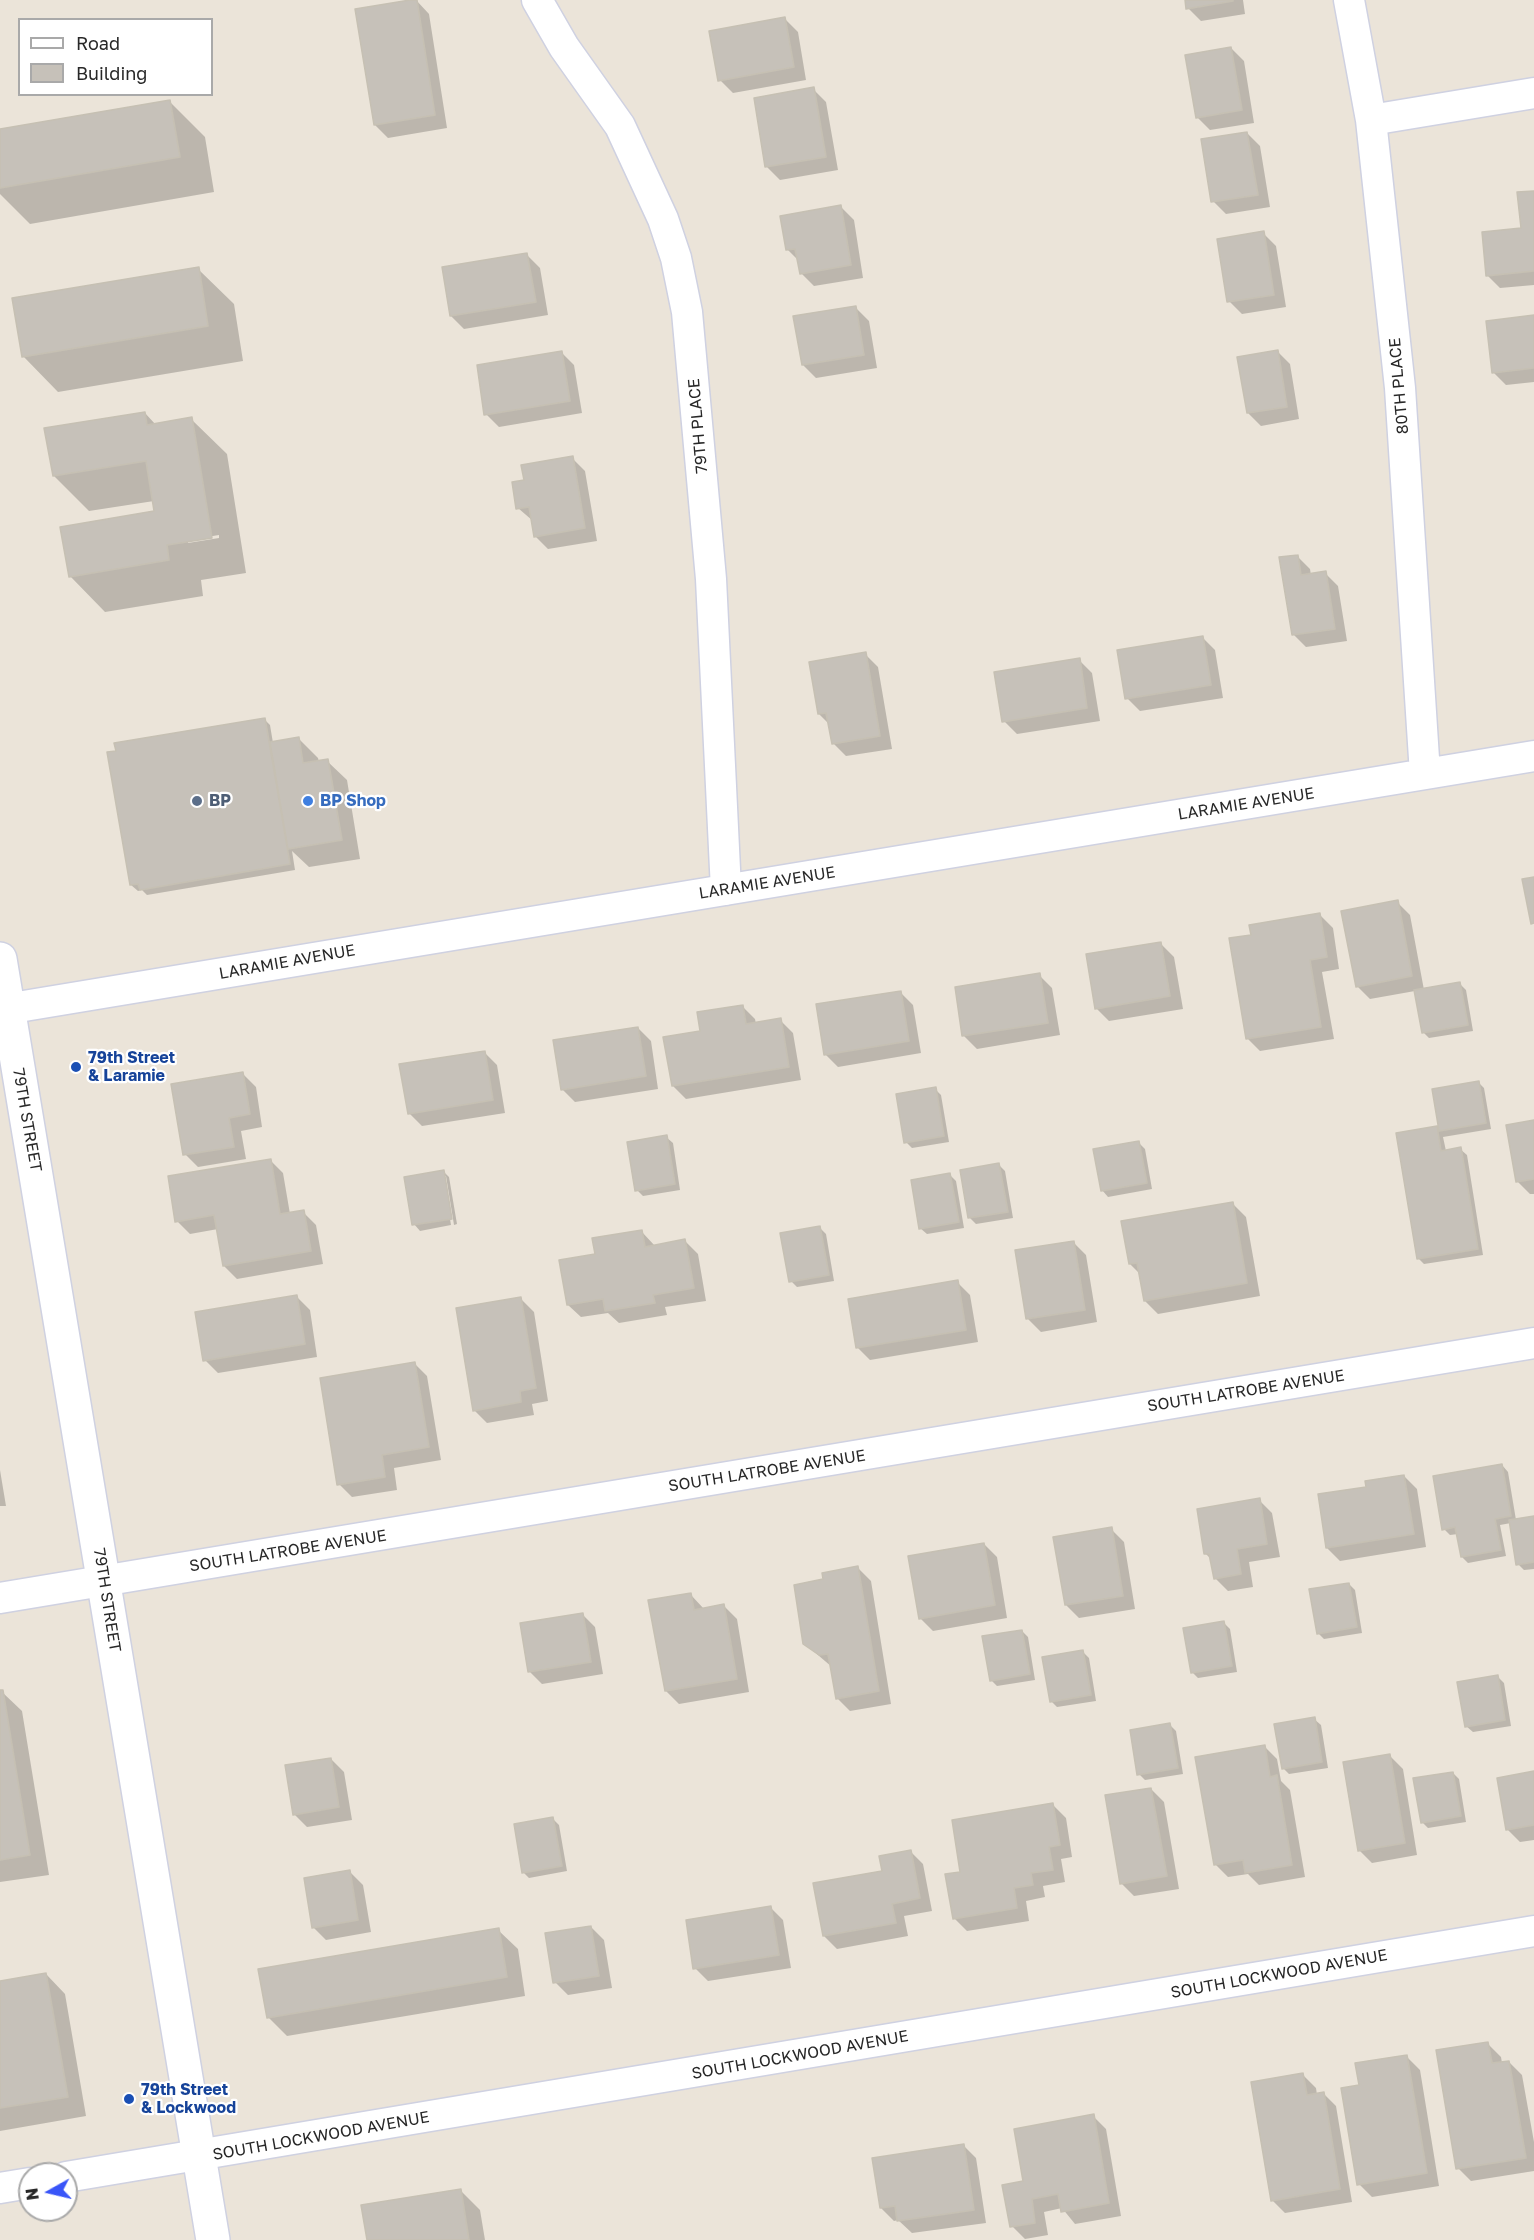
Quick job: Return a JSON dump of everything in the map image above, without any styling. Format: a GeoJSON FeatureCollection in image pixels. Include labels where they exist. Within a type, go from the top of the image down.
{"type":"FeatureCollection","features":[{"type":"Feature","properties":{"kind":"main road","name":"79TH STREET"},"geometry":{"type":"LineString","coordinates":[[0,959],[4,1010],[104,1581],[213,2240]]}},
{"type":"Feature","properties":{"kind":"street","name":"79TH PLACE"},"geometry":{"type":"LineString","coordinates":[[537,0],[564,47],[620,126],[663,219],[676,258],[687,312],[711,579],[726,890]]}},
{"type":"Feature","properties":{"kind":"street","name":"80TH PLACE"},"geometry":{"type":"LineString","coordinates":[[1349,0],[1371,120],[1401,388],[1425,774]]}},
{"type":"Feature","properties":{"kind":"street"},"geometry":{"type":"LineString","coordinates":[[1371,120],[1534,93]]}},
{"type":"Feature","properties":{"kind":"street","name":"LARAMIE AVENUE"},"geometry":{"type":"LineString","coordinates":[[4,1010],[1534,756]]}},
{"type":"Feature","properties":{"kind":"street","name":"SOUTH LATROBE AVENUE"},"geometry":{"type":"LineString","coordinates":[[0,1598],[1534,1343]]}},
{"type":"Feature","properties":{"kind":"street","name":"SOUTH LOCKWOOD AVENUE"},"geometry":{"type":"LineString","coordinates":[[78,2175],[1534,1931]]}},
{"type":"Feature","properties":{"kind":"street"},"geometry":{"type":"LineString","coordinates":[[0,2188],[18,2185]]}},
{"type":"Feature","properties":{"kind":"building"},"geometry":{"type":"Polygon","coordinates":[[[417,0],[435,115],[374,125],[355,9],[417,0]]]}},
{"type":"Feature","properties":{"kind":"building"},"geometry":{"type":"Polygon","coordinates":[[[1185,0],[1233,0],[1233,1],[1186,9],[1185,0]]]}},
{"type":"Feature","properties":{"kind":"building"},"geometry":{"type":"Polygon","coordinates":[[[785,17],[794,67],[718,81],[709,31],[785,17]]]}},
{"type":"Feature","properties":{"kind":"building"},"geometry":{"type":"Polygon","coordinates":[[[1231,47],[1242,110],[1196,118],[1185,55],[1231,47]]]}},
{"type":"Feature","properties":{"kind":"building"},"geometry":{"type":"Polygon","coordinates":[[[814,87],[826,157],[765,167],[754,98],[814,87]]]}},
{"type":"Feature","properties":{"kind":"building"},"geometry":{"type":"Polygon","coordinates":[[[170,100],[180,157],[0,188],[0,129],[170,100]]]}},
{"type":"Feature","properties":{"kind":"building"},"geometry":{"type":"Polygon","coordinates":[[[1247,132],[1258,195],[1211,202],[1201,139],[1247,132]]]}},
{"type":"Feature","properties":{"kind":"building"},"geometry":{"type":"Polygon","coordinates":[[[1534,191],[1534,271],[1486,276],[1482,232],[1521,228],[1517,192],[1534,191]]]}},
{"type":"Feature","properties":{"kind":"building"},"geometry":{"type":"Polygon","coordinates":[[[841,205],[851,265],[800,274],[795,249],[786,250],[780,216],[841,205]]]}},
{"type":"Feature","properties":{"kind":"building"},"geometry":{"type":"Polygon","coordinates":[[[1264,231],[1274,295],[1227,302],[1217,239],[1264,231]]]}},
{"type":"Feature","properties":{"kind":"building"},"geometry":{"type":"Polygon","coordinates":[[[527,253],[536,302],[450,316],[442,267],[527,253]]]}},
{"type":"Feature","properties":{"kind":"building"},"geometry":{"type":"Polygon","coordinates":[[[199,267],[208,326],[22,357],[12,298],[199,267]]]}},
{"type":"Feature","properties":{"kind":"building"},"geometry":{"type":"Polygon","coordinates":[[[856,306],[864,355],[802,365],[793,316],[856,306]]]}},
{"type":"Feature","properties":{"kind":"building"},"geometry":{"type":"Polygon","coordinates":[[[1534,315],[1534,368],[1492,373],[1486,321],[1534,315]]]}},
{"type":"Feature","properties":{"kind":"building"},"geometry":{"type":"Polygon","coordinates":[[[1278,350],[1287,407],[1247,413],[1237,357],[1278,350]]]}},
{"type":"Feature","properties":{"kind":"building"},"geometry":{"type":"Polygon","coordinates":[[[562,351],[570,401],[484,415],[477,365],[562,351]]]}},
{"type":"Feature","properties":{"kind":"building"},"geometry":{"type":"Polygon","coordinates":[[[145,412],[147,425],[192,417],[212,538],[167,545],[169,560],[69,577],[60,527],[154,511],[146,461],[53,476],[44,428],[145,412]]]}},
{"type":"Feature","properties":{"kind":"building"},"geometry":{"type":"Polygon","coordinates":[[[573,456],[585,528],[534,537],[529,507],[516,509],[512,482],[524,480],[521,465],[573,456]]]}},
{"type":"Feature","properties":{"kind":"building"},"geometry":{"type":"Polygon","coordinates":[[[1298,555],[1301,575],[1326,571],[1335,629],[1292,635],[1279,557],[1298,555]]]}},
{"type":"Feature","properties":{"kind":"building"},"geometry":{"type":"Polygon","coordinates":[[[1203,636],[1211,685],[1125,699],[1117,650],[1203,636]]]}},
{"type":"Feature","properties":{"kind":"building"},"geometry":{"type":"Polygon","coordinates":[[[866,652],[880,736],[832,744],[826,713],[818,714],[809,662],[866,652]]]}},
{"type":"Feature","properties":{"kind":"building"},"geometry":{"type":"Polygon","coordinates":[[[1080,658],[1087,708],[1002,722],[994,672],[1080,658]]]}},
{"type":"Feature","properties":{"kind":"building","name":"BP"},"geometry":{"type":"Polygon","coordinates":[[[265,718],[290,864],[140,890],[138,884],[130,885],[107,752],[116,751],[114,743],[265,718]]]}},
{"type":"Feature","properties":{"kind":"building","name":"BP Shop"},"geometry":{"type":"Polygon","coordinates":[[[299,737],[303,763],[328,759],[342,840],[288,849],[270,742],[299,737]]]}},
{"type":"Feature","properties":{"kind":"building"},"geometry":{"type":"Polygon","coordinates":[[[1534,877],[1534,923],[1531,924],[1522,879],[1534,877]]]}},
{"type":"Feature","properties":{"kind":"building"},"geometry":{"type":"Polygon","coordinates":[[[1398,900],[1412,976],[1356,987],[1341,911],[1398,900]]]}},
{"type":"Feature","properties":{"kind":"building"},"geometry":{"type":"Polygon","coordinates":[[[1320,913],[1327,957],[1310,960],[1321,1027],[1246,1039],[1229,938],[1251,935],[1249,925],[1320,913]]]}},
{"type":"Feature","properties":{"kind":"building"},"geometry":{"type":"Polygon","coordinates":[[[1161,942],[1170,996],[1095,1009],[1086,954],[1161,942]]]}},
{"type":"Feature","properties":{"kind":"building"},"geometry":{"type":"Polygon","coordinates":[[[1040,973],[1048,1023],[962,1036],[955,987],[1040,973]]]}},
{"type":"Feature","properties":{"kind":"building"},"geometry":{"type":"Polygon","coordinates":[[[1460,982],[1468,1025],[1422,1033],[1414,990],[1460,982]]]}},
{"type":"Feature","properties":{"kind":"building"},"geometry":{"type":"Polygon","coordinates":[[[901,991],[909,1041],[824,1055],[816,1004],[901,991]]]}},
{"type":"Feature","properties":{"kind":"building"},"geometry":{"type":"Polygon","coordinates":[[[743,1005],[746,1024],[781,1018],[789,1067],[672,1086],[663,1037],[700,1031],[697,1012],[743,1005]]]}},
{"type":"Feature","properties":{"kind":"building"},"geometry":{"type":"Polygon","coordinates":[[[638,1027],[646,1076],[561,1090],[553,1040],[638,1027]]]}},
{"type":"Feature","properties":{"kind":"building"},"geometry":{"type":"Polygon","coordinates":[[[485,1051],[493,1100],[408,1114],[399,1064],[485,1051]]]}},
{"type":"Feature","properties":{"kind":"building"},"geometry":{"type":"Polygon","coordinates":[[[243,1072],[250,1114],[229,1118],[234,1147],[183,1155],[171,1084],[243,1072]]]}},
{"type":"Feature","properties":{"kind":"building"},"geometry":{"type":"Polygon","coordinates":[[[1479,1081],[1486,1123],[1439,1131],[1432,1089],[1479,1081]]]}},
{"type":"Feature","properties":{"kind":"building"},"geometry":{"type":"Polygon","coordinates":[[[936,1087],[944,1136],[904,1143],[896,1094],[936,1087]]]}},
{"type":"Feature","properties":{"kind":"building"},"geometry":{"type":"Polygon","coordinates":[[[1534,1120],[1534,1179],[1516,1182],[1506,1125],[1534,1120]]]}},
{"type":"Feature","properties":{"kind":"building"},"geometry":{"type":"Polygon","coordinates":[[[1437,1126],[1441,1151],[1461,1147],[1478,1249],[1417,1259],[1396,1133],[1437,1126]]]}},
{"type":"Feature","properties":{"kind":"building"},"geometry":{"type":"Polygon","coordinates":[[[667,1135],[675,1184],[635,1191],[627,1142],[667,1135]]]}},
{"type":"Feature","properties":{"kind":"building"},"geometry":{"type":"Polygon","coordinates":[[[1139,1141],[1147,1183],[1101,1191],[1093,1149],[1139,1141]]]}},
{"type":"Feature","properties":{"kind":"building"},"geometry":{"type":"Polygon","coordinates":[[[271,1159],[280,1214],[304,1210],[311,1251],[223,1266],[214,1215],[175,1222],[168,1176],[271,1159]]]}},
{"type":"Feature","properties":{"kind":"building"},"geometry":{"type":"Polygon","coordinates":[[[999,1163],[1008,1212],[968,1218],[960,1170],[999,1163]]]}},
{"type":"Feature","properties":{"kind":"building"},"geometry":{"type":"Polygon","coordinates":[[[444,1170],[452,1219],[412,1225],[404,1177],[444,1170]]]}},
{"type":"Feature","properties":{"kind":"building"},"geometry":{"type":"Polygon","coordinates":[[[950,1173],[959,1222],[919,1229],[911,1180],[950,1173]]]}},
{"type":"Feature","properties":{"kind":"building"},"geometry":{"type":"Polygon","coordinates":[[[1233,1202],[1247,1283],[1144,1301],[1137,1263],[1129,1264],[1121,1221],[1233,1202]]]}},
{"type":"Feature","properties":{"kind":"building"},"geometry":{"type":"Polygon","coordinates":[[[820,1226],[829,1275],[789,1282],[780,1233],[820,1226]]]}},
{"type":"Feature","properties":{"kind":"building"},"geometry":{"type":"Polygon","coordinates":[[[642,1230],[645,1247],[685,1239],[694,1288],[653,1295],[655,1303],[605,1311],[603,1299],[567,1305],[559,1260],[595,1254],[592,1238],[642,1230]]]}},
{"type":"Feature","properties":{"kind":"building"},"geometry":{"type":"Polygon","coordinates":[[[1074,1241],[1085,1310],[1026,1319],[1015,1250],[1074,1241]]]}},
{"type":"Feature","properties":{"kind":"building"},"geometry":{"type":"Polygon","coordinates":[[[958,1280],[966,1330],[856,1348],[848,1299],[958,1280]]]}},
{"type":"Feature","properties":{"kind":"building"},"geometry":{"type":"Polygon","coordinates":[[[297,1295],[305,1344],[203,1361],[195,1312],[297,1295]]]}},
{"type":"Feature","properties":{"kind":"building"},"geometry":{"type":"Polygon","coordinates":[[[521,1297],[536,1388],[520,1391],[521,1402],[473,1411],[456,1308],[521,1297]]]}},
{"type":"Feature","properties":{"kind":"building"},"geometry":{"type":"Polygon","coordinates":[[[415,1362],[429,1447],[382,1455],[385,1477],[337,1485],[320,1378],[415,1362]]]}},
{"type":"Feature","properties":{"kind":"building"},"geometry":{"type":"Polygon","coordinates":[[[1502,1464],[1511,1516],[1495,1519],[1501,1550],[1461,1557],[1455,1527],[1442,1530],[1433,1476],[1502,1464]]]}},
{"type":"Feature","properties":{"kind":"building"},"geometry":{"type":"Polygon","coordinates":[[[1404,1475],[1414,1534],[1326,1548],[1318,1494],[1366,1487],[1365,1481],[1404,1475]]]}},
{"type":"Feature","properties":{"kind":"building"},"geometry":{"type":"Polygon","coordinates":[[[1260,1498],[1267,1544],[1237,1549],[1241,1574],[1214,1579],[1209,1554],[1204,1554],[1197,1509],[1260,1498]]]}},
{"type":"Feature","properties":{"kind":"building"},"geometry":{"type":"Polygon","coordinates":[[[1534,1516],[1534,1562],[1516,1565],[1509,1520],[1534,1516]]]}},
{"type":"Feature","properties":{"kind":"building"},"geometry":{"type":"Polygon","coordinates":[[[1112,1527],[1123,1596],[1065,1605],[1053,1537],[1112,1527]]]}},
{"type":"Feature","properties":{"kind":"building"},"geometry":{"type":"Polygon","coordinates":[[[984,1543],[995,1605],[919,1619],[908,1556],[984,1543]]]}},
{"type":"Feature","properties":{"kind":"building"},"geometry":{"type":"Polygon","coordinates":[[[858,1566],[879,1691],[836,1699],[828,1654],[819,1655],[803,1644],[794,1585],[823,1579],[822,1573],[858,1566]]]}},
{"type":"Feature","properties":{"kind":"building"},"geometry":{"type":"Polygon","coordinates":[[[1349,1583],[1357,1627],[1317,1634],[1309,1589],[1349,1583]]]}},
{"type":"Feature","properties":{"kind":"building"},"geometry":{"type":"Polygon","coordinates":[[[691,1593],[694,1610],[724,1604],[737,1679],[665,1691],[648,1600],[691,1593]]]}},
{"type":"Feature","properties":{"kind":"building"},"geometry":{"type":"Polygon","coordinates":[[[583,1613],[591,1662],[528,1672],[520,1623],[583,1613]]]}},
{"type":"Feature","properties":{"kind":"building"},"geometry":{"type":"Polygon","coordinates":[[[1224,1621],[1232,1666],[1191,1673],[1183,1628],[1224,1621]]]}},
{"type":"Feature","properties":{"kind":"building"},"geometry":{"type":"Polygon","coordinates":[[[1022,1630],[1030,1674],[990,1681],[982,1636],[1022,1630]]]}},
{"type":"Feature","properties":{"kind":"building"},"geometry":{"type":"Polygon","coordinates":[[[1083,1650],[1091,1695],[1050,1702],[1042,1657],[1083,1650]]]}},
{"type":"Feature","properties":{"kind":"building"},"geometry":{"type":"Polygon","coordinates":[[[1498,1675],[1505,1720],[1465,1727],[1457,1682],[1498,1675]]]}},
{"type":"Feature","properties":{"kind":"building"},"geometry":{"type":"Polygon","coordinates":[[[0,1690],[3,1690],[30,1855],[0,1860],[0,1690]]]}},
{"type":"Feature","properties":{"kind":"building"},"geometry":{"type":"Polygon","coordinates":[[[1315,1717],[1322,1762],[1282,1769],[1274,1724],[1315,1717]]]}},
{"type":"Feature","properties":{"kind":"building"},"geometry":{"type":"Polygon","coordinates":[[[1170,1723],[1178,1768],[1137,1775],[1130,1730],[1170,1723]]]}},
{"type":"Feature","properties":{"kind":"building"},"geometry":{"type":"Polygon","coordinates":[[[1265,1745],[1270,1777],[1277,1775],[1292,1865],[1245,1873],[1243,1860],[1214,1865],[1195,1757],[1265,1745]]]}},
{"type":"Feature","properties":{"kind":"building"},"geometry":{"type":"Polygon","coordinates":[[[1390,1754],[1405,1843],[1358,1851],[1343,1762],[1390,1754]]]}},
{"type":"Feature","properties":{"kind":"building"},"geometry":{"type":"Polygon","coordinates":[[[331,1758],[339,1807],[293,1815],[285,1765],[331,1758]]]}},
{"type":"Feature","properties":{"kind":"building"},"geometry":{"type":"Polygon","coordinates":[[[1534,1771],[1534,1825],[1506,1830],[1497,1778],[1534,1771]]]}},
{"type":"Feature","properties":{"kind":"building"},"geometry":{"type":"Polygon","coordinates":[[[1453,1772],[1461,1816],[1421,1823],[1413,1778],[1453,1772]]]}},
{"type":"Feature","properties":{"kind":"building"},"geometry":{"type":"Polygon","coordinates":[[[1151,1788],[1167,1876],[1120,1884],[1105,1795],[1151,1788]]]}},
{"type":"Feature","properties":{"kind":"building"},"geometry":{"type":"Polygon","coordinates":[[[1053,1803],[1060,1845],[1049,1847],[1053,1870],[1031,1873],[1033,1885],[1014,1888],[1017,1908],[953,1919],[945,1874],[960,1872],[952,1820],[1053,1803]]]}},
{"type":"Feature","properties":{"kind":"building"},"geometry":{"type":"Polygon","coordinates":[[[553,1817],[562,1866],[522,1873],[514,1824],[553,1817]]]}},
{"type":"Feature","properties":{"kind":"building"},"geometry":{"type":"Polygon","coordinates":[[[911,1850],[920,1898],[892,1904],[896,1923],[823,1936],[813,1883],[882,1871],[879,1856],[911,1850]]]}},
{"type":"Feature","properties":{"kind":"building"},"geometry":{"type":"Polygon","coordinates":[[[350,1870],[358,1920],[312,1928],[304,1878],[350,1870]]]}},
{"type":"Feature","properties":{"kind":"building"},"geometry":{"type":"Polygon","coordinates":[[[771,1906],[779,1955],[693,1969],[686,1920],[771,1906]]]}},
{"type":"Feature","properties":{"kind":"building"},"geometry":{"type":"Polygon","coordinates":[[[591,1926],[599,1976],[553,1983],[545,1933],[591,1926]]]}},
{"type":"Feature","properties":{"kind":"building"},"geometry":{"type":"Polygon","coordinates":[[[499,1928],[507,1977],[267,2018],[258,1969],[499,1928]]]}},
{"type":"Feature","properties":{"kind":"building"},"geometry":{"type":"Polygon","coordinates":[[[46,1973],[68,2097],[0,2108],[0,1981],[46,1973]]]}},
{"type":"Feature","properties":{"kind":"building"},"geometry":{"type":"Polygon","coordinates":[[[1488,2042],[1492,2063],[1509,2061],[1526,2158],[1456,2169],[1436,2050],[1488,2042]]]}},
{"type":"Feature","properties":{"kind":"building"},"geometry":{"type":"Polygon","coordinates":[[[1407,2055],[1427,2173],[1357,2185],[1341,2088],[1359,2085],[1355,2063],[1407,2055]]]}},
{"type":"Feature","properties":{"kind":"building"},"geometry":{"type":"Polygon","coordinates":[[[1303,2073],[1307,2095],[1324,2092],[1340,2189],[1271,2201],[1251,2082],[1303,2073]]]}},
{"type":"Feature","properties":{"kind":"building"},"geometry":{"type":"Polygon","coordinates":[[[1094,2114],[1109,2203],[1061,2212],[1058,2194],[1032,2199],[1035,2223],[1010,2227],[1002,2185],[1023,2181],[1014,2129],[1094,2114]]]}},
{"type":"Feature","properties":{"kind":"building"},"geometry":{"type":"Polygon","coordinates":[[[964,2144],[974,2210],[897,2221],[895,2206],[880,2208],[872,2158],[964,2144]]]}},
{"type":"Feature","properties":{"kind":"building"},"geometry":{"type":"Polygon","coordinates":[[[461,2189],[469,2240],[367,2240],[361,2205],[461,2189]]]}},
{"type":"Feature","properties":{"kind":"place","name":"BP"},"geometry":{"type":"Point","coordinates":[197,801]}},
{"type":"Feature","properties":{"kind":"place","name":"BP Shop"},"geometry":{"type":"Point","coordinates":[308,801]}},
{"type":"Feature","properties":{"kind":"place","name":"79th Street & Laramie"},"geometry":{"type":"Point","coordinates":[76,1067]}},
{"type":"Feature","properties":{"kind":"place","name":"79th Street & Lockwood"},"geometry":{"type":"Point","coordinates":[129,2099]}}]}
